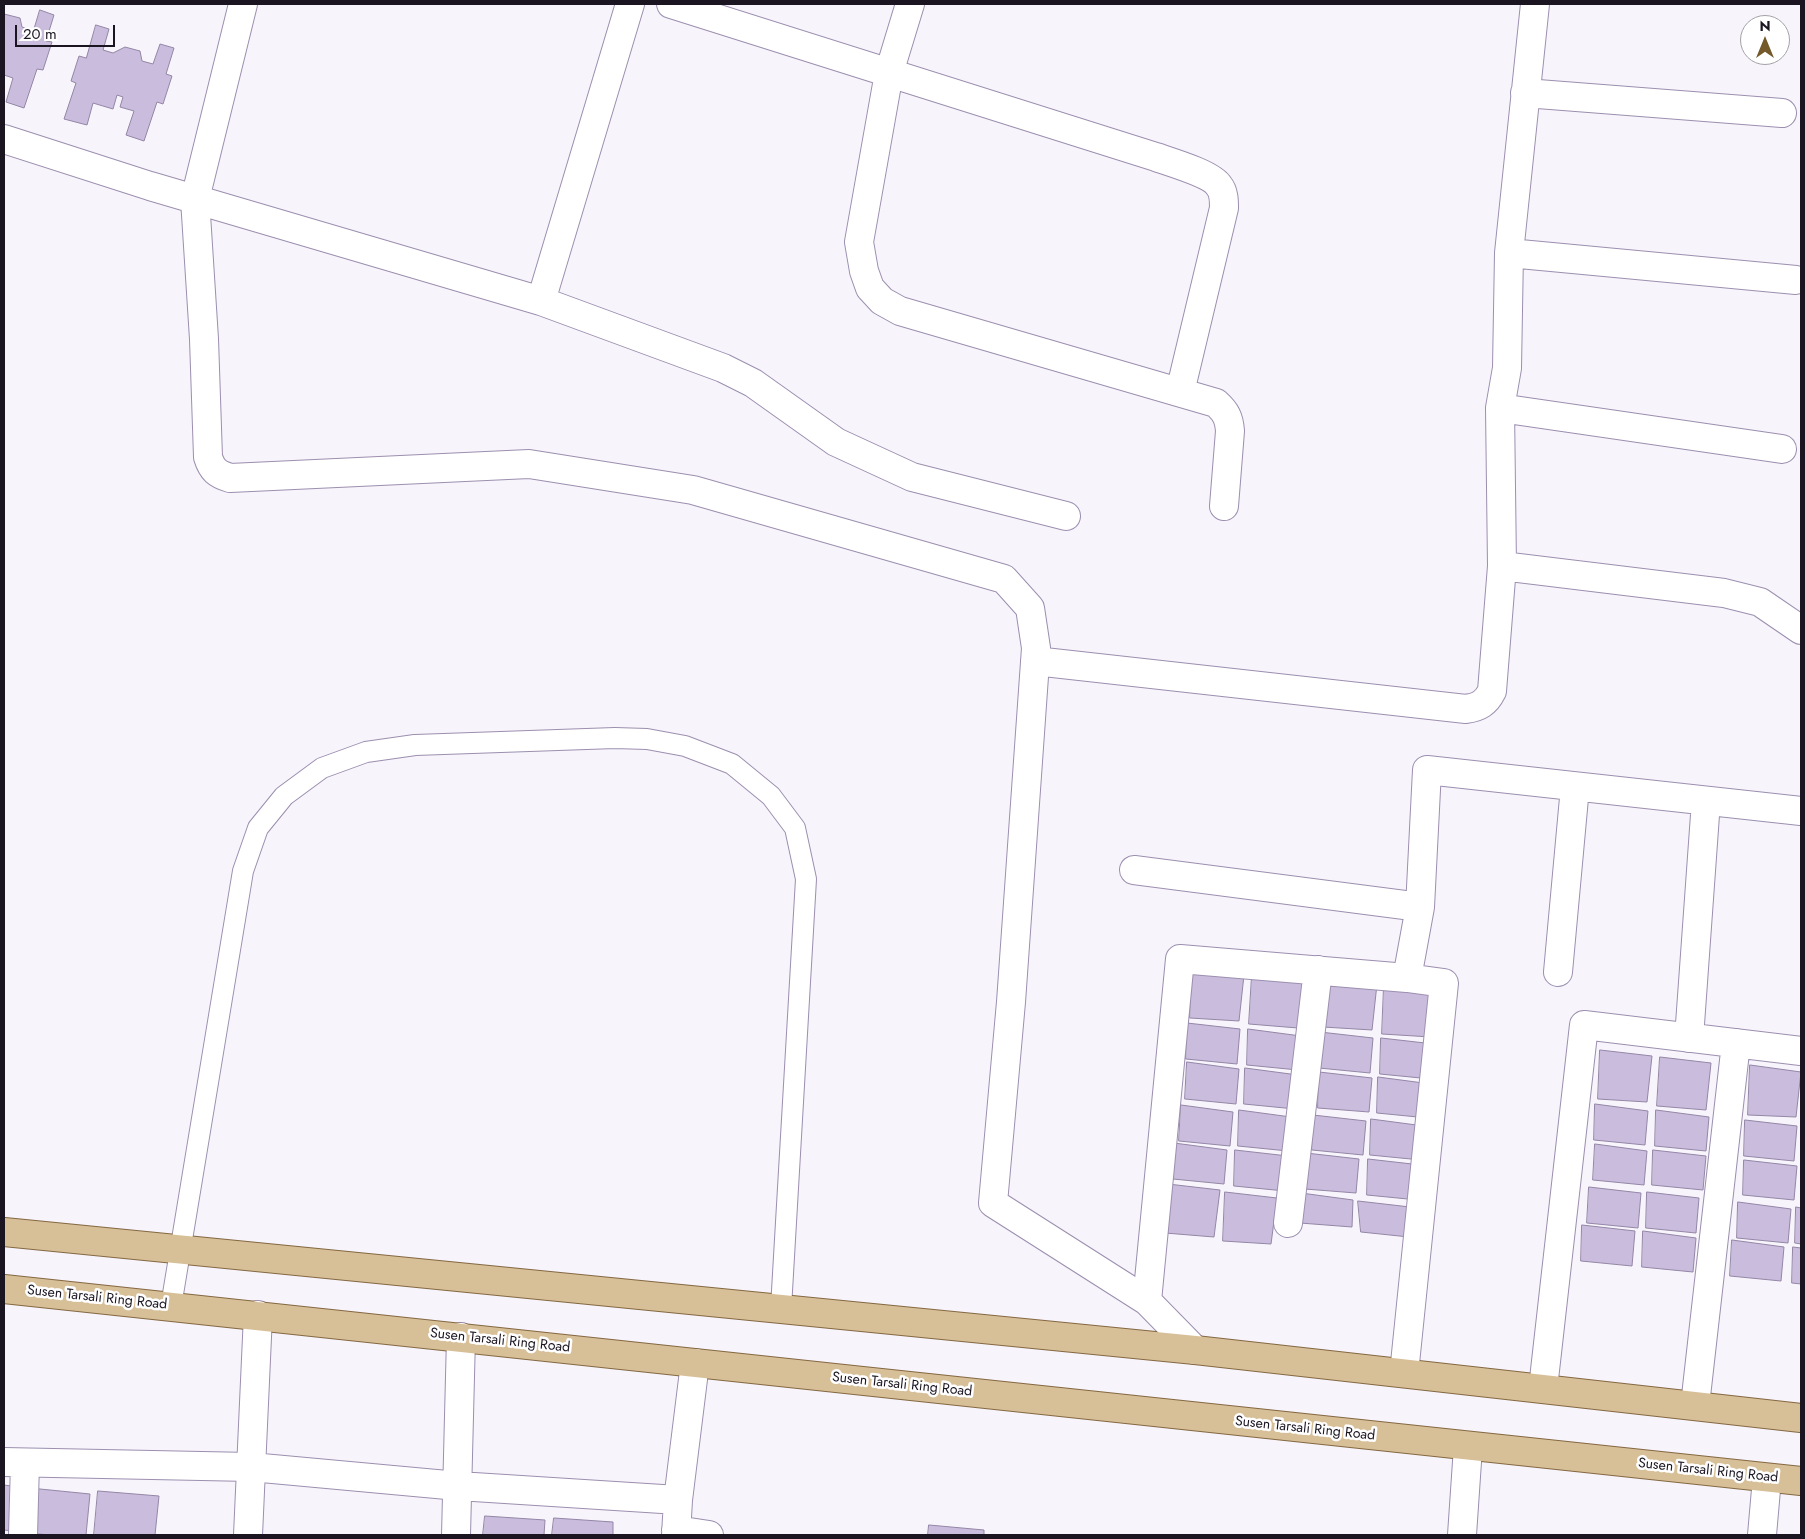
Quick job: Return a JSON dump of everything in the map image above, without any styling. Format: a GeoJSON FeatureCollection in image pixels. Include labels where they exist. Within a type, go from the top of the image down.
{"type":"FeatureCollection","features":[{"type":"Feature","properties":{"kind":"main road"},"geometry":{"type":"LineString","coordinates":[[4,1232],[1194,1350],[1404,1372],[1801,1418]]}},
{"type":"Feature","properties":{"kind":"main road","name":"Susen Tarsali Ring Road"},"geometry":{"type":"LineString","coordinates":[[4,1289],[695,1362],[1468,1447],[1801,1481]]}},
{"type":"Feature","properties":{"kind":"street"},"geometry":{"type":"LineString","coordinates":[[243,4],[196,199],[208,457],[211,468],[219,475],[230,478],[529,464],[693,490],[1004,579],[1030,608],[1036,648],[1012,1002],[993,1203],[1147,1301],[1194,1350]]}},
{"type":"Feature","properties":{"kind":"street"},"geometry":{"type":"LineString","coordinates":[[541,301],[630,4]]}},
{"type":"Feature","properties":{"kind":"street"},"geometry":{"type":"LineString","coordinates":[[671,4],[1156,157],[1211,178],[1219,186],[1224,197],[1224,208],[1180,392]]}},
{"type":"Feature","properties":{"kind":"street"},"geometry":{"type":"LineString","coordinates":[[910,4],[889,73],[859,242],[864,271],[870,288],[882,302],[900,311],[1216,403],[1225,411],[1229,420],[1230,431],[1224,506]]}},
{"type":"Feature","properties":{"kind":"street"},"geometry":{"type":"LineString","coordinates":[[1035,661],[1466,709],[1478,707],[1487,700],[1492,691],[1502,566],[1500,408],[1507,368],[1509,253],[1535,4]]}},
{"type":"Feature","properties":{"kind":"street"},"geometry":{"type":"LineString","coordinates":[[1525,93],[1782,113]]}},
{"type":"Feature","properties":{"kind":"street"},"geometry":{"type":"LineString","coordinates":[[4,139],[196,199],[541,301],[723,368],[753,383],[836,442],[912,477],[1066,516]]}},
{"type":"Feature","properties":{"kind":"street"},"geometry":{"type":"LineString","coordinates":[[1509,253],[1796,280]]}},
{"type":"Feature","properties":{"kind":"street"},"geometry":{"type":"LineString","coordinates":[[1500,408],[1782,449]]}},
{"type":"Feature","properties":{"kind":"street"},"geometry":{"type":"LineString","coordinates":[[1502,566],[1724,593],[1760,602],[1801,630]]}},
{"type":"Feature","properties":{"kind":"street"},"geometry":{"type":"LineString","coordinates":[[1407,978],[1420,908],[1427,770],[1801,811]]}},
{"type":"Feature","properties":{"kind":"street"},"geometry":{"type":"LineString","coordinates":[[1558,972],[1575,787]]}},
{"type":"Feature","properties":{"kind":"street"},"geometry":{"type":"LineString","coordinates":[[1689,1038],[1706,801]]}},
{"type":"Feature","properties":{"kind":"street"},"geometry":{"type":"LineString","coordinates":[[1134,870],[1420,908]]}},
{"type":"Feature","properties":{"kind":"street"},"geometry":{"type":"LineString","coordinates":[[1147,1301],[1180,959],[1407,978],[1444,983],[1404,1372]]}},
{"type":"Feature","properties":{"kind":"street"},"geometry":{"type":"LineString","coordinates":[[1288,1223],[1318,970]]}},
{"type":"Feature","properties":{"kind":"street"},"geometry":{"type":"LineString","coordinates":[[1543,1388],[1584,1025],[1801,1051]]}},
{"type":"Feature","properties":{"kind":"street"},"geometry":{"type":"LineString","coordinates":[[1695,1405],[1736,1043]]}},
{"type":"Feature","properties":{"kind":"street"},"geometry":{"type":"LineString","coordinates":[[248,1535],[258,1315]]}},
{"type":"Feature","properties":{"kind":"street"},"geometry":{"type":"LineString","coordinates":[[456,1535],[461,1337]]}},
{"type":"Feature","properties":{"kind":"street"},"geometry":{"type":"LineString","coordinates":[[695,1362],[678,1500],[676,1533],[709,1535]]}},
{"type":"Feature","properties":{"kind":"street"},"geometry":{"type":"LineString","coordinates":[[1462,1535],[1468,1447]]}},
{"type":"Feature","properties":{"kind":"street"},"geometry":{"type":"LineString","coordinates":[[23,1535],[15,1462],[251,1467],[458,1486],[678,1500]]}},
{"type":"Feature","properties":{"kind":"street"},"geometry":{"type":"LineString","coordinates":[[1762,1535],[1767,1478]]}},
{"type":"Feature","properties":{"kind":"lane"},"geometry":{"type":"LineString","coordinates":[[171,1306],[243,871],[258,828],[284,796],[322,768],[366,752],[415,745],[615,738],[647,739],[685,746],[732,764],[771,796],[795,828],[806,879],[781,1308]]}},
{"type":"Feature","properties":{"kind":"building"},"geometry":{"type":"Polygon","coordinates":[[[40,10],[54,15],[46,41],[52,42],[43,70],[37,69],[24,108],[6,102],[13,78],[4,75],[4,14],[20,18],[22,27],[33,31],[40,10]]]}},
{"type":"Feature","properties":{"kind":"building"},"geometry":{"type":"Polygon","coordinates":[[[96,25],[109,29],[103,50],[113,53],[125,47],[140,51],[142,61],[153,64],[160,44],[174,48],[166,74],[172,76],[163,104],[157,102],[144,141],[126,135],[134,111],[120,107],[123,97],[117,95],[113,109],[93,103],[87,125],[64,119],[76,83],[71,81],[79,56],[86,58],[96,25]]]}},
{"type":"Feature","properties":{"kind":"building"},"geometry":{"type":"Polygon","coordinates":[[[1192,968],[1244,975],[1239,1021],[1190,1018],[1192,968]]]}},
{"type":"Feature","properties":{"kind":"building"},"geometry":{"type":"Polygon","coordinates":[[[1252,975],[1303,982],[1298,1028],[1249,1024],[1252,975]]]}},
{"type":"Feature","properties":{"kind":"building"},"geometry":{"type":"Polygon","coordinates":[[[1325,978],[1377,984],[1372,1030],[1323,1027],[1325,978]]]}},
{"type":"Feature","properties":{"kind":"building"},"geometry":{"type":"Polygon","coordinates":[[[1384,985],[1436,991],[1431,1037],[1382,1034],[1384,985]]]}},
{"type":"Feature","properties":{"kind":"building"},"geometry":{"type":"Polygon","coordinates":[[[1187,1023],[1240,1029],[1237,1064],[1186,1059],[1187,1023]]]}},
{"type":"Feature","properties":{"kind":"building"},"geometry":{"type":"Polygon","coordinates":[[[1248,1029],[1301,1036],[1298,1070],[1247,1065],[1248,1029]]]}},
{"type":"Feature","properties":{"kind":"building"},"geometry":{"type":"Polygon","coordinates":[[[1320,1032],[1373,1038],[1370,1073],[1319,1068],[1320,1032]]]}},
{"type":"Feature","properties":{"kind":"building"},"geometry":{"type":"Polygon","coordinates":[[[1381,1038],[1434,1044],[1431,1079],[1380,1074],[1381,1038]]]}},
{"type":"Feature","properties":{"kind":"building"},"geometry":{"type":"Polygon","coordinates":[[[1600,1050],[1652,1056],[1647,1102],[1598,1099],[1600,1050]]]}},
{"type":"Feature","properties":{"kind":"building"},"geometry":{"type":"Polygon","coordinates":[[[1660,1057],[1711,1063],[1706,1110],[1657,1106],[1660,1057]]]}},
{"type":"Feature","properties":{"kind":"building"},"geometry":{"type":"Polygon","coordinates":[[[1187,1062],[1239,1069],[1236,1104],[1185,1099],[1187,1062]]]}},
{"type":"Feature","properties":{"kind":"building"},"geometry":{"type":"Polygon","coordinates":[[[1750,1065],[1801,1072],[1796,1117],[1748,1115],[1750,1065]]]}},
{"type":"Feature","properties":{"kind":"building"},"geometry":{"type":"Polygon","coordinates":[[[1245,1068],[1298,1075],[1295,1109],[1244,1104],[1245,1068]]]}},
{"type":"Feature","properties":{"kind":"building"},"geometry":{"type":"Polygon","coordinates":[[[1319,1072],[1372,1078],[1369,1112],[1318,1108],[1319,1072]]]}},
{"type":"Feature","properties":{"kind":"building"},"geometry":{"type":"Polygon","coordinates":[[[1378,1077],[1431,1084],[1428,1118],[1377,1113],[1378,1077]]]}},
{"type":"Feature","properties":{"kind":"building"},"geometry":{"type":"Polygon","coordinates":[[[1595,1104],[1648,1111],[1645,1145],[1594,1140],[1595,1104]]]}},
{"type":"Feature","properties":{"kind":"building"},"geometry":{"type":"Polygon","coordinates":[[[1181,1105],[1233,1112],[1230,1146],[1179,1141],[1181,1105]]]}},
{"type":"Feature","properties":{"kind":"building"},"geometry":{"type":"Polygon","coordinates":[[[1239,1110],[1291,1117],[1288,1151],[1238,1146],[1239,1110]]]}},
{"type":"Feature","properties":{"kind":"building"},"geometry":{"type":"Polygon","coordinates":[[[1656,1110],[1709,1117],[1706,1151],[1655,1146],[1656,1110]]]}},
{"type":"Feature","properties":{"kind":"building"},"geometry":{"type":"Polygon","coordinates":[[[1313,1115],[1366,1121],[1363,1155],[1312,1150],[1313,1115]]]}},
{"type":"Feature","properties":{"kind":"building"},"geometry":{"type":"Polygon","coordinates":[[[1371,1119],[1424,1126],[1421,1160],[1370,1155],[1371,1119]]]}},
{"type":"Feature","properties":{"kind":"building"},"geometry":{"type":"Polygon","coordinates":[[[1745,1120],[1797,1126],[1794,1161],[1744,1156],[1745,1120]]]}},
{"type":"Feature","properties":{"kind":"building"},"geometry":{"type":"Polygon","coordinates":[[[1174,1143],[1227,1150],[1224,1184],[1173,1179],[1174,1143]]]}},
{"type":"Feature","properties":{"kind":"building"},"geometry":{"type":"Polygon","coordinates":[[[1595,1144],[1647,1151],[1644,1185],[1593,1180],[1595,1144]]]}},
{"type":"Feature","properties":{"kind":"building"},"geometry":{"type":"Polygon","coordinates":[[[1235,1150],[1288,1156],[1285,1191],[1234,1186],[1235,1150]]]}},
{"type":"Feature","properties":{"kind":"building"},"geometry":{"type":"Polygon","coordinates":[[[1653,1150],[1706,1156],[1703,1190],[1652,1185],[1653,1150]]]}},
{"type":"Feature","properties":{"kind":"building"},"geometry":{"type":"Polygon","coordinates":[[[1306,1153],[1359,1159],[1356,1193],[1305,1189],[1306,1153]]]}},
{"type":"Feature","properties":{"kind":"building"},"geometry":{"type":"Polygon","coordinates":[[[1368,1159],[1421,1165],[1418,1200],[1367,1195],[1368,1159]]]}},
{"type":"Feature","properties":{"kind":"building"},"geometry":{"type":"Polygon","coordinates":[[[1744,1160],[1797,1166],[1794,1200],[1743,1195],[1744,1160]]]}},
{"type":"Feature","properties":{"kind":"building"},"geometry":{"type":"Polygon","coordinates":[[[1168,1184],[1220,1190],[1214,1237],[1165,1233],[1168,1184]]]}},
{"type":"Feature","properties":{"kind":"building"},"geometry":{"type":"Polygon","coordinates":[[[1589,1187],[1641,1193],[1638,1228],[1587,1223],[1589,1187]]]}},
{"type":"Feature","properties":{"kind":"building"},"geometry":{"type":"Polygon","coordinates":[[[1225,1192],[1277,1198],[1271,1244],[1223,1241],[1225,1192]]]}},
{"type":"Feature","properties":{"kind":"building"},"geometry":{"type":"Polygon","coordinates":[[[1647,1192],[1699,1198],[1696,1233],[1646,1228],[1647,1192]]]}},
{"type":"Feature","properties":{"kind":"building"},"geometry":{"type":"Polygon","coordinates":[[[1301,1193],[1353,1200],[1352,1227],[1300,1223],[1301,1193]]]}},
{"type":"Feature","properties":{"kind":"building"},"geometry":{"type":"Polygon","coordinates":[[[1358,1201],[1410,1207],[1409,1237],[1361,1232],[1358,1201]]]}},
{"type":"Feature","properties":{"kind":"building"},"geometry":{"type":"Polygon","coordinates":[[[1738,1202],[1791,1209],[1788,1243],[1737,1238],[1738,1202]]]}},
{"type":"Feature","properties":{"kind":"building"},"geometry":{"type":"Polygon","coordinates":[[[1796,1207],[1801,1208],[1801,1244],[1795,1243],[1796,1207]]]}},
{"type":"Feature","properties":{"kind":"building"},"geometry":{"type":"Polygon","coordinates":[[[1582,1225],[1635,1231],[1632,1266],[1581,1261],[1582,1225]]]}},
{"type":"Feature","properties":{"kind":"building"},"geometry":{"type":"Polygon","coordinates":[[[1643,1231],[1696,1238],[1693,1272],[1642,1267],[1643,1231]]]}},
{"type":"Feature","properties":{"kind":"building"},"geometry":{"type":"Polygon","coordinates":[[[1732,1240],[1784,1247],[1781,1281],[1730,1276],[1732,1240]]]}},
{"type":"Feature","properties":{"kind":"building"},"geometry":{"type":"Polygon","coordinates":[[[1793,1247],[1801,1248],[1801,1284],[1792,1283],[1793,1247]]]}},
{"type":"Feature","properties":{"kind":"building"},"geometry":{"type":"Polygon","coordinates":[[[4,1485],[18,1487],[14,1531],[4,1530],[4,1485]]]}},
{"type":"Feature","properties":{"kind":"building"},"geometry":{"type":"Polygon","coordinates":[[[30,1488],[90,1494],[86,1535],[25,1533],[30,1488]]]}},
{"type":"Feature","properties":{"kind":"building"},"geometry":{"type":"Polygon","coordinates":[[[98,1491],[159,1496],[155,1535],[94,1535],[98,1491]]]}},
{"type":"Feature","properties":{"kind":"building"},"geometry":{"type":"Polygon","coordinates":[[[485,1516],[545,1520],[544,1535],[483,1535],[485,1516]]]}},
{"type":"Feature","properties":{"kind":"building"},"geometry":{"type":"Polygon","coordinates":[[[554,1518],[613,1522],[613,1535],[552,1535],[554,1518]]]}},
{"type":"Feature","properties":{"kind":"building"},"geometry":{"type":"Polygon","coordinates":[[[929,1525],[984,1530],[984,1535],[928,1535],[929,1525]]]}}]}
